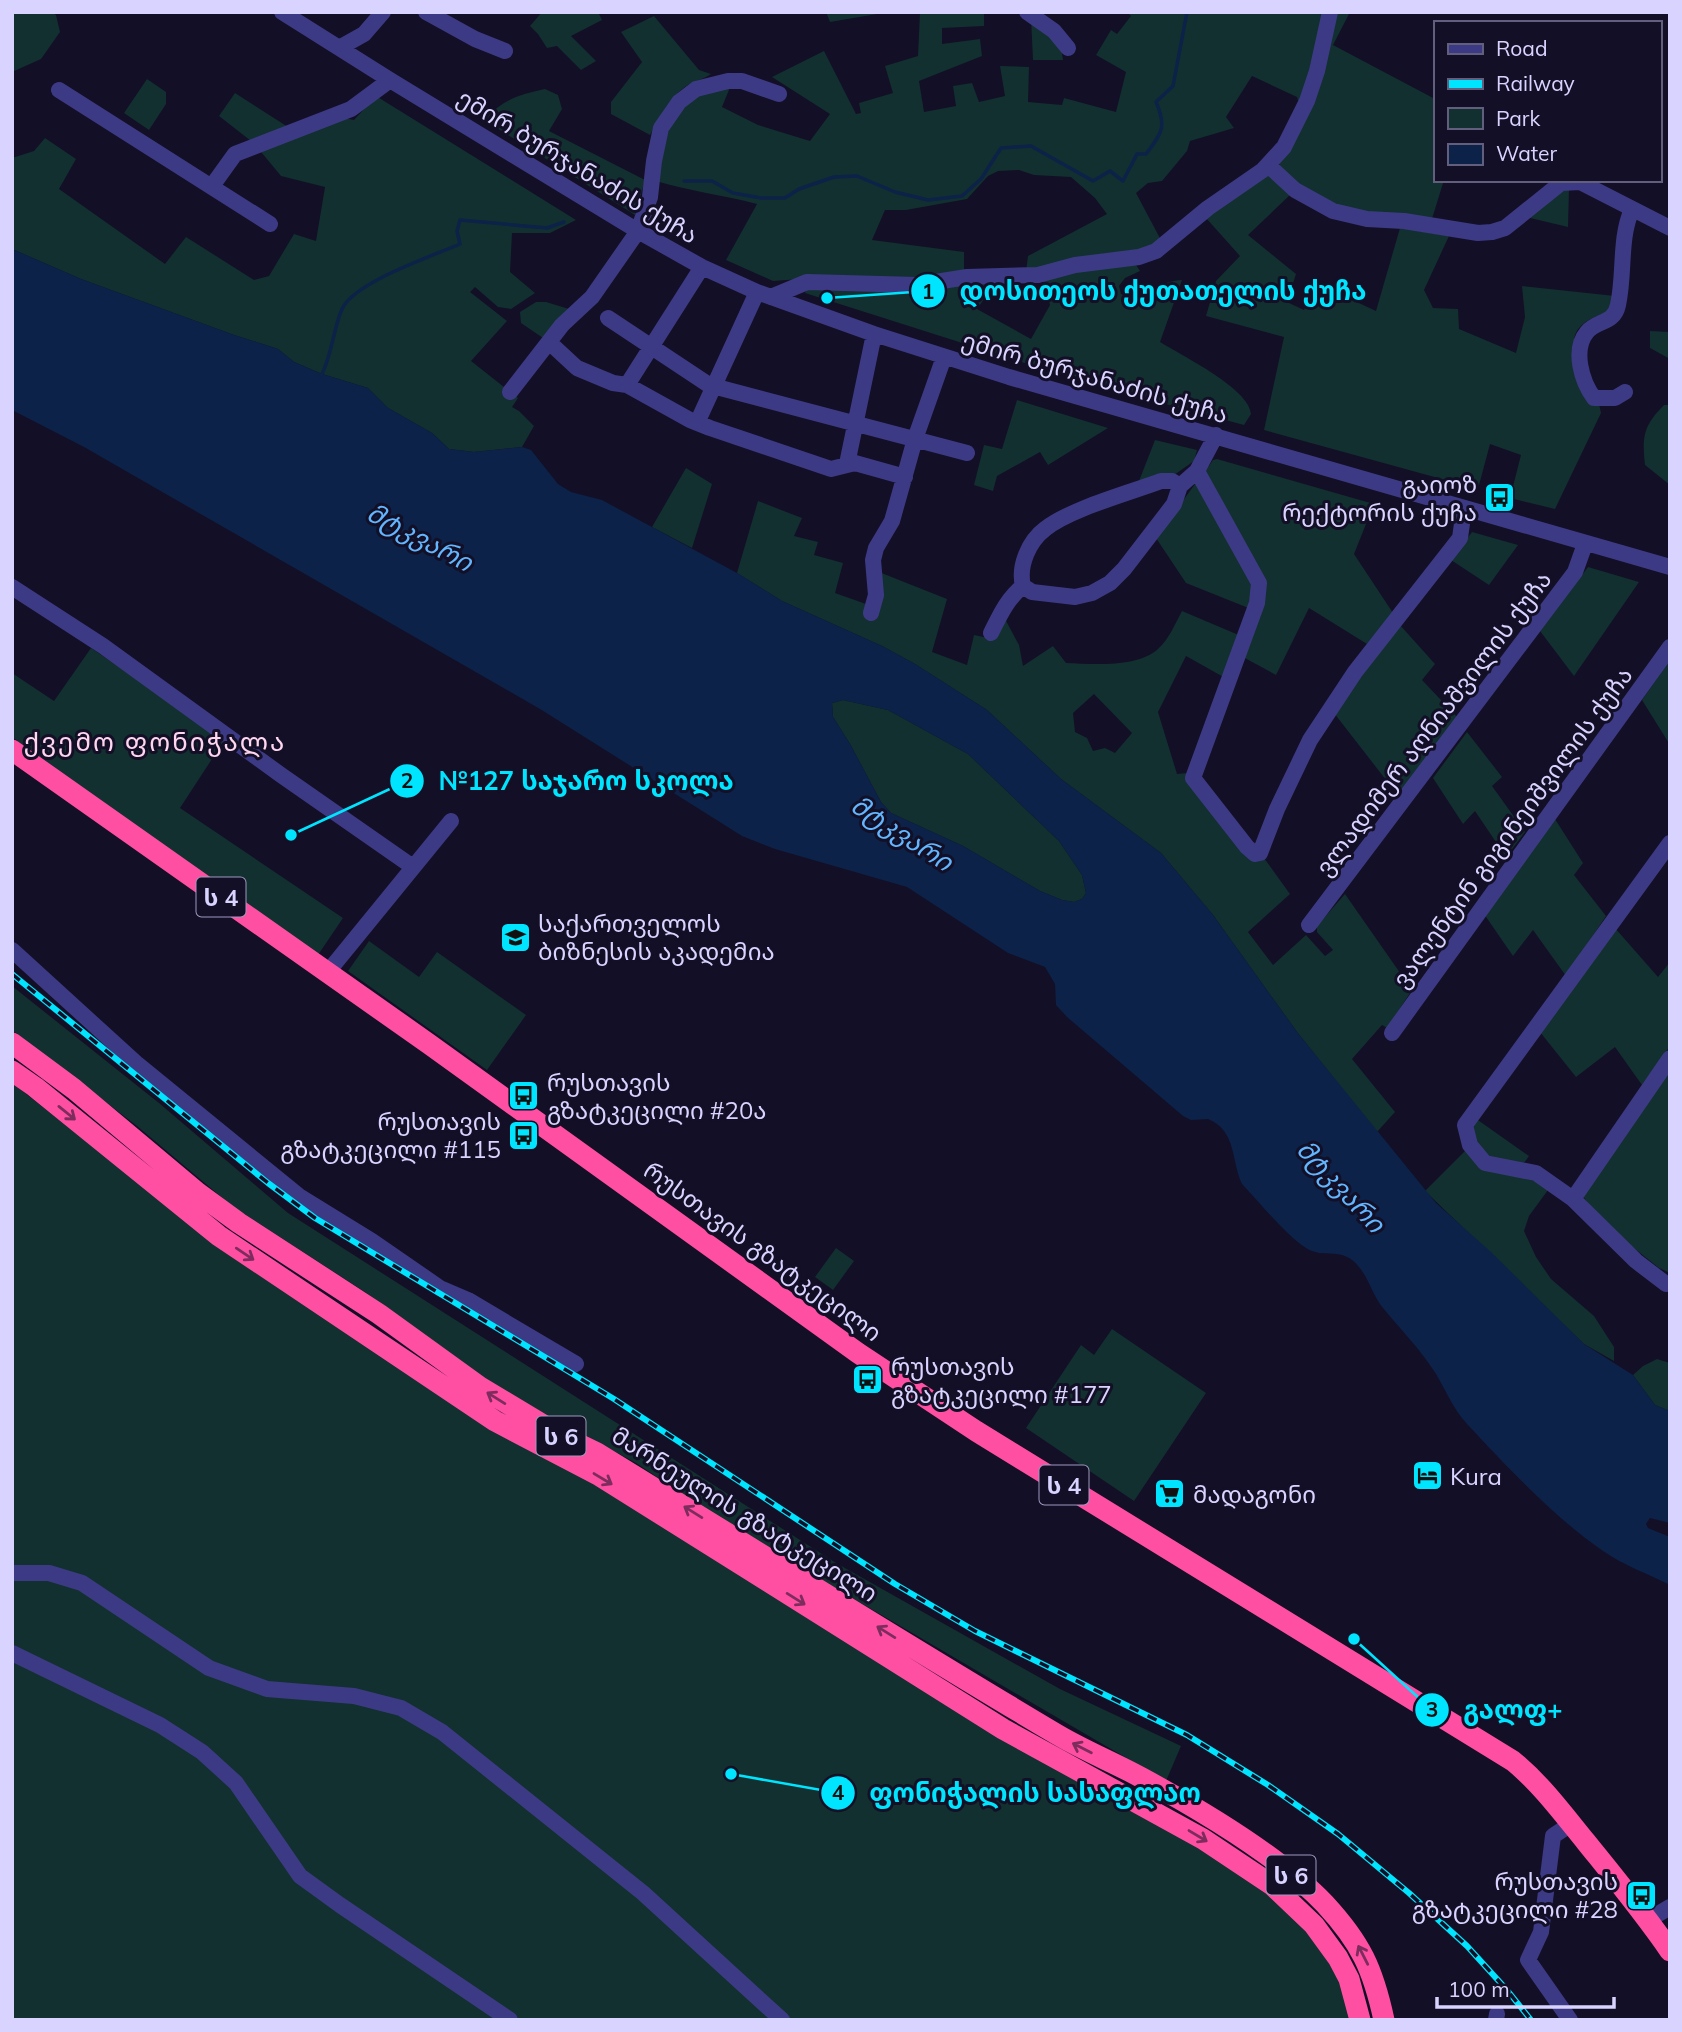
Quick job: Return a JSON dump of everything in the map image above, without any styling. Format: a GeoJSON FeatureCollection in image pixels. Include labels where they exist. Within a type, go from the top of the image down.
{"type":"FeatureCollection","features":[{"type":"Feature","properties":{"kind":"highway","name":"რუსთავის გზატკეცილი"},"geometry":{"type":"LineString","coordinates":[[12,750],[858,1353],[1370,1675],[1513,1761],[1532,1777],[1571,1824],[1670,1951]]}},
{"type":"Feature","properties":{"kind":"highway","name":"მარნეულის გზატკეცილი"},"geometry":{"type":"LineString","coordinates":[[12,1043],[74,1089],[208,1201],[379,1314],[480,1387],[559,1435],[597,1453],[1038,1723],[1155,1786],[1251,1843],[1324,1903],[1355,1940],[1376,1984],[1384,2020]]}},
{"type":"Feature","properties":{"kind":"highway","name":"მარნეულის გზატკეცილი"},"geometry":{"type":"LineString","coordinates":[[12,1071],[36,1087],[219,1236],[495,1421],[600,1476],[1003,1729],[1203,1839],[1272,1885],[1314,1925],[1338,1958],[1349,1979],[1360,2020]]}},
{"type":"Feature","properties":{"kind":"highway"},"geometry":{"type":"LineString","coordinates":[[1003,1729],[1013,1707]]}},
{"type":"Feature","properties":{"kind":"highway"},"geometry":{"type":"LineString","coordinates":[[1027,1742],[1038,1723]]}},
{"type":"Feature","properties":{"kind":"street","name":"ემირ ბურჯანაძის ქუჩა"},"geometry":{"type":"LineString","coordinates":[[282,12],[638,231],[702,267],[764,295],[944,357],[1670,567]]}},
{"type":"Feature","properties":{"kind":"street"},"geometry":{"type":"LineString","coordinates":[[339,48],[363,34],[383,12]]}},
{"type":"Feature","properties":{"kind":"street"},"geometry":{"type":"LineString","coordinates":[[426,12],[475,39],[505,51]]}},
{"type":"Feature","properties":{"kind":"street"},"geometry":{"type":"LineString","coordinates":[[1027,12],[1054,31],[1068,48]]}},
{"type":"Feature","properties":{"kind":"street"},"geometry":{"type":"LineString","coordinates":[[697,423],[764,295],[807,282],[924,284],[967,277],[1038,275],[1075,265],[1139,257],[1156,251],[1208,208],[1268,165],[1284,147],[1307,101],[1317,71],[1330,12]]}},
{"type":"Feature","properties":{"kind":"street"},"geometry":{"type":"LineString","coordinates":[[212,186],[234,154],[351,109],[390,80]]}},
{"type":"Feature","properties":{"kind":"street"},"geometry":{"type":"LineString","coordinates":[[510,392],[573,312],[592,297],[638,231],[650,197],[654,161],[662,128],[679,102],[696,89],[728,81],[742,81],[779,94]]}},
{"type":"Feature","properties":{"kind":"street"},"geometry":{"type":"LineString","coordinates":[[59,90],[270,223]]}},
{"type":"Feature","properties":{"kind":"street"},"geometry":{"type":"LineString","coordinates":[[1268,165],[1295,190],[1334,211],[1367,219],[1404,221],[1478,233],[1505,228],[1561,183],[1580,182],[1670,228]]}},
{"type":"Feature","properties":{"kind":"street"},"geometry":{"type":"LineString","coordinates":[[1625,392],[1615,398],[1594,398],[1586,388],[1580,366],[1582,343],[1586,334],[1590,329],[1610,320],[1618,306],[1626,223],[1632,209]]}},
{"type":"Feature","properties":{"kind":"street"},"geometry":{"type":"LineString","coordinates":[[627,385],[702,267]]}},
{"type":"Feature","properties":{"kind":"street"},"geometry":{"type":"LineString","coordinates":[[608,318],[697,378],[714,386],[967,453]]}},
{"type":"Feature","properties":{"kind":"street"},"geometry":{"type":"LineString","coordinates":[[848,464],[874,334]]}},
{"type":"Feature","properties":{"kind":"street"},"geometry":{"type":"LineString","coordinates":[[550,343],[577,368],[613,383],[627,385],[697,423],[831,469],[855,463],[905,477]]}},
{"type":"Feature","properties":{"kind":"street"},"geometry":{"type":"LineString","coordinates":[[871,613],[876,594],[873,560],[876,548],[892,521],[915,439],[944,357]]}},
{"type":"Feature","properties":{"kind":"street"},"geometry":{"type":"LineString","coordinates":[[1023,586],[1032,592],[1075,597],[1092,593],[1110,583],[1125,569],[1174,504],[1180,486],[1197,471],[1216,435]]}},
{"type":"Feature","properties":{"kind":"street"},"geometry":{"type":"LineString","coordinates":[[1197,471],[1259,583],[1257,603],[1194,778],[1255,854],[1260,853],[1277,809],[1310,740],[1355,672],[1460,538],[1464,509]]}},
{"type":"Feature","properties":{"kind":"street"},"geometry":{"type":"LineString","coordinates":[[991,633],[1004,607],[1023,586],[1023,566],[1030,547],[1043,530],[1059,520],[1161,481],[1172,481],[1180,486]]}},
{"type":"Feature","properties":{"kind":"street","name":"ვლადიმერ აღნიაშვილის ქუჩა"},"geometry":{"type":"LineString","coordinates":[[1309,925],[1575,572],[1586,544]]}},
{"type":"Feature","properties":{"kind":"street"},"geometry":{"type":"LineString","coordinates":[[12,587],[103,646],[413,867]]}},
{"type":"Feature","properties":{"kind":"street","name":"ვალენტინ გიგინეიშვილის ქუჩა"},"geometry":{"type":"LineString","coordinates":[[1392,1033],[1670,647]]}},
{"type":"Feature","properties":{"kind":"street"},"geometry":{"type":"LineString","coordinates":[[327,973],[451,821]]}},
{"type":"Feature","properties":{"kind":"street"},"geometry":{"type":"LineString","coordinates":[[1667,1284],[1608,1235],[1573,1199],[1536,1173],[1485,1163],[1470,1145],[1465,1125],[1670,843]]}},
{"type":"Feature","properties":{"kind":"street"},"geometry":{"type":"LineString","coordinates":[[12,950],[136,1063],[299,1196],[372,1241],[440,1288],[468,1300],[576,1364]]}},
{"type":"Feature","properties":{"kind":"street"},"geometry":{"type":"LineString","coordinates":[[1573,1199],[1670,1058]]}},
{"type":"Feature","properties":{"kind":"street"},"geometry":{"type":"LineString","coordinates":[[12,1573],[49,1573],[82,1583],[209,1668],[267,1689],[354,1696],[401,1708],[442,1732],[643,1894],[782,2020]]}},
{"type":"Feature","properties":{"kind":"street"},"geometry":{"type":"LineString","coordinates":[[12,1653],[160,1726],[202,1752],[236,1783],[300,1876],[510,2020]]}},
{"type":"Feature","properties":{"kind":"street"},"geometry":{"type":"LineString","coordinates":[[1570,2020],[1528,1960],[1541,1932],[1553,1836],[1571,1824]]}},
{"type":"Feature","properties":{"kind":"street"},"geometry":{"type":"LineString","coordinates":[[1648,1920],[1670,1907]]}},
{"type":"Feature","properties":{"kind":"green space"},"geometry":{"type":"Polygon","coordinates":[[[12,12],[52,12],[56,15],[60,32],[41,59],[12,72],[12,12]]]}},
{"type":"Feature","properties":{"kind":"green space"},"geometry":{"type":"Polygon","coordinates":[[[542,12],[598,12],[602,20],[571,36],[596,61],[581,70],[557,46],[547,48],[530,26],[542,12]]]}},
{"type":"Feature","properties":{"kind":"green space"},"geometry":{"type":"Polygon","coordinates":[[[826,12],[889,12],[830,22],[826,12]]]}},
{"type":"Feature","properties":{"kind":"green space"},"geometry":{"type":"Polygon","coordinates":[[[920,12],[984,12],[984,26],[942,28],[942,44],[980,39],[982,56],[919,81],[924,112],[956,106],[953,86],[972,83],[979,102],[1005,96],[1000,66],[1029,67],[1028,102],[1062,105],[1064,98],[1116,112],[1126,72],[1096,55],[1111,30],[1117,34],[1131,16],[1127,12],[1326,12],[1300,107],[1297,97],[1252,76],[1226,117],[1234,128],[1190,141],[1187,151],[1162,181],[1148,183],[1136,193],[1162,242],[1137,253],[1026,272],[1028,256],[1107,214],[1095,198],[1071,177],[1034,175],[1019,170],[998,171],[988,176],[967,199],[906,210],[885,210],[872,240],[964,252],[964,272],[916,281],[773,281],[726,260],[757,204],[656,181],[664,130],[697,92],[731,85],[722,107],[758,125],[810,141],[830,114],[772,77],[824,51],[856,114],[861,113],[859,103],[893,93],[885,66],[918,56],[920,12]]]}},
{"type":"Feature","properties":{"kind":"green space"},"geometry":{"type":"Polygon","coordinates":[[[1334,12],[1350,12],[1333,45],[1434,98],[1434,182],[1443,182],[1431,222],[1358,215],[1288,178],[1280,170],[1279,162],[1334,12]]]}},
{"type":"Feature","properties":{"kind":"green space"},"geometry":{"type":"Polygon","coordinates":[[[654,16],[699,70],[711,74],[688,85],[674,97],[650,135],[611,114],[611,102],[642,62],[621,32],[654,16]]]}},
{"type":"Feature","properties":{"kind":"green space"},"geometry":{"type":"Polygon","coordinates":[[[1031,18],[1061,47],[1063,60],[1033,60],[1031,18]]]}},
{"type":"Feature","properties":{"kind":"green space"},"geometry":{"type":"Polygon","coordinates":[[[147,79],[166,92],[166,104],[149,130],[124,113],[147,79]]]}},
{"type":"Feature","properties":{"kind":"green space"},"geometry":{"type":"Polygon","coordinates":[[[545,89],[558,95],[562,109],[549,131],[645,180],[635,215],[484,120],[512,99],[545,89]]]}},
{"type":"Feature","properties":{"kind":"green space"},"geometry":{"type":"Polygon","coordinates":[[[235,93],[288,127],[251,141],[219,116],[235,93]]]}},
{"type":"Feature","properties":{"kind":"green space"},"geometry":{"type":"Polygon","coordinates":[[[376,96],[576,220],[550,233],[512,233],[510,272],[535,293],[511,309],[498,307],[475,287],[470,292],[507,321],[471,361],[518,398],[512,407],[534,426],[522,447],[474,452],[449,449],[432,433],[388,408],[368,388],[322,374],[294,362],[278,349],[81,279],[12,249],[12,158],[34,151],[45,138],[76,159],[59,189],[165,264],[186,237],[254,280],[269,276],[294,234],[316,241],[325,187],[281,176],[257,147],[344,118],[354,120],[376,96]]]}},
{"type":"Feature","properties":{"kind":"green space"},"geometry":{"type":"Polygon","coordinates":[[[1269,176],[1290,195],[1248,235],[1296,274],[1287,302],[1304,310],[1316,283],[1376,311],[1400,228],[1449,236],[1424,290],[1433,308],[1458,309],[1459,329],[1516,353],[1525,317],[1522,286],[1615,296],[1609,312],[1588,320],[1577,330],[1574,342],[1576,354],[1597,397],[1601,413],[1555,509],[1510,498],[1521,455],[1490,444],[1478,489],[1264,430],[1284,337],[1206,316],[1216,281],[1240,256],[1206,218],[1261,177],[1269,176]]]}},
{"type":"Feature","properties":{"kind":"green space"},"geometry":{"type":"Polygon","coordinates":[[[1569,189],[1568,227],[1526,217],[1556,192],[1569,189]]]}},
{"type":"Feature","properties":{"kind":"green space"},"geometry":{"type":"Polygon","coordinates":[[[1136,265],[1140,271],[1125,278],[1119,286],[1121,294],[1136,295],[1166,283],[1182,280],[1160,342],[1213,374],[1239,394],[1248,404],[1251,414],[1244,425],[1091,384],[805,293],[807,289],[996,282],[977,309],[1031,339],[1050,305],[1043,281],[1087,268],[1136,265]]]}},
{"type":"Feature","properties":{"kind":"green space"},"geometry":{"type":"Polygon","coordinates":[[[536,302],[569,309],[543,338],[521,323],[520,312],[536,302]]]}},
{"type":"Feature","properties":{"kind":"green space"},"geometry":{"type":"Polygon","coordinates":[[[1650,331],[1670,332],[1670,359],[1650,348],[1650,331]]]}},
{"type":"Feature","properties":{"kind":"green space"},"geometry":{"type":"Polygon","coordinates":[[[1017,400],[1108,428],[1048,465],[1040,452],[997,476],[993,491],[974,485],[984,445],[1002,449],[1017,400]]]}},
{"type":"Feature","properties":{"kind":"green space"},"geometry":{"type":"Polygon","coordinates":[[[1664,405],[1670,405],[1670,485],[1645,465],[1644,455],[1644,439],[1648,426],[1664,405]]]}},
{"type":"Feature","properties":{"kind":"green space"},"geometry":{"type":"Polygon","coordinates":[[[1155,440],[1197,450],[1194,461],[1174,475],[1139,481],[1155,440]]]}},
{"type":"Feature","properties":{"kind":"green space"},"geometry":{"type":"Polygon","coordinates":[[[1213,460],[1374,504],[1354,554],[1393,613],[1367,644],[1309,608],[1276,675],[1243,657],[1263,598],[1205,472],[1213,460]]]}},
{"type":"Feature","properties":{"kind":"green space"},"geometry":{"type":"Polygon","coordinates":[[[686,468],[712,484],[692,548],[652,527],[686,468]]]}},
{"type":"Feature","properties":{"kind":"green space"},"geometry":{"type":"Polygon","coordinates":[[[1199,483],[1256,581],[1251,609],[1186,583],[1156,538],[1195,484],[1199,483]]]}},
{"type":"Feature","properties":{"kind":"green space"},"geometry":{"type":"Polygon","coordinates":[[[758,501],[802,518],[794,536],[818,542],[814,555],[843,563],[835,593],[866,604],[879,572],[947,599],[932,652],[967,665],[974,635],[988,638],[1004,617],[1019,645],[1023,666],[1053,646],[1066,663],[1114,664],[1139,659],[1162,645],[1182,611],[1241,636],[1227,679],[1186,656],[1158,712],[1177,774],[1187,773],[1264,858],[1290,894],[1248,932],[1273,965],[1306,935],[1325,956],[1333,950],[1317,932],[1317,926],[1345,894],[1412,990],[1387,1028],[1382,1025],[1352,1059],[1395,1112],[1377,1132],[1297,1032],[1213,915],[1161,853],[1061,779],[987,710],[915,664],[882,646],[782,601],[737,573],[758,501]],[[1094,694],[1073,713],[1075,732],[1087,738],[1093,751],[1105,748],[1115,753],[1132,733],[1094,694]]]}},
{"type":"Feature","properties":{"kind":"green space"},"geometry":{"type":"Polygon","coordinates":[[[1472,532],[1518,545],[1489,585],[1451,560],[1472,532]]]}},
{"type":"Feature","properties":{"kind":"green space"},"geometry":{"type":"Polygon","coordinates":[[[1588,567],[1639,582],[1574,676],[1540,631],[1588,567]]]}},
{"type":"Feature","properties":{"kind":"green space"},"geometry":{"type":"Polygon","coordinates":[[[1400,625],[1435,664],[1422,680],[1459,719],[1400,798],[1334,713],[1400,625]]]}},
{"type":"Feature","properties":{"kind":"green space"},"geometry":{"type":"Polygon","coordinates":[[[91,648],[225,739],[180,808],[343,918],[318,955],[12,737],[12,673],[54,701],[91,648]]]}},
{"type":"Feature","properties":{"kind":"green space"},"geometry":{"type":"Polygon","coordinates":[[[1670,660],[1670,745],[1642,700],[1670,660]]]}},
{"type":"Feature","properties":{"kind":"green space"},"geometry":{"type":"Polygon","coordinates":[[[843,700],[888,710],[968,754],[1059,841],[1082,875],[1086,893],[1082,899],[1074,902],[1062,900],[1040,891],[963,846],[891,813],[881,802],[833,717],[832,703],[843,700]]]}},
{"type":"Feature","properties":{"kind":"green space"},"geometry":{"type":"Polygon","coordinates":[[[1467,732],[1502,777],[1492,786],[1525,832],[1506,857],[1475,811],[1463,824],[1433,778],[1467,732]]]}},
{"type":"Feature","properties":{"kind":"green space"},"geometry":{"type":"Polygon","coordinates":[[[1555,819],[1583,863],[1574,875],[1606,916],[1566,976],[1533,930],[1513,956],[1484,914],[1555,819]]]}},
{"type":"Feature","properties":{"kind":"green space"},"geometry":{"type":"Polygon","coordinates":[[[1615,928],[1658,977],[1670,962],[1670,1046],[1642,1085],[1615,1047],[1576,1077],[1540,1032],[1615,928]]]}},
{"type":"Feature","properties":{"kind":"green space"},"geometry":{"type":"Polygon","coordinates":[[[369,941],[419,977],[437,952],[526,1015],[487,1070],[348,971],[369,941]]]}},
{"type":"Feature","properties":{"kind":"green space"},"geometry":{"type":"Polygon","coordinates":[[[12,986],[159,1103],[288,1213],[836,1563],[1060,1689],[1181,1746],[1166,1781],[741,1533],[636,1463],[501,1390],[365,1292],[232,1206],[137,1126],[12,1030],[12,986]]]}},
{"type":"Feature","properties":{"kind":"green space"},"geometry":{"type":"Polygon","coordinates":[[[1670,1066],[1668,1272],[1659,1268],[1605,1225],[1581,1194],[1670,1066]]]}},
{"type":"Feature","properties":{"kind":"green space"},"geometry":{"type":"Polygon","coordinates":[[[12,1083],[176,1211],[587,1474],[1273,1891],[1333,1959],[1351,2020],[12,2020],[12,1083]]]}},
{"type":"Feature","properties":{"kind":"green space"},"geometry":{"type":"Polygon","coordinates":[[[1475,1118],[1529,1156],[1524,1163],[1485,1160],[1471,1133],[1475,1118]]]}},
{"type":"Feature","properties":{"kind":"green space"},"geometry":{"type":"Polygon","coordinates":[[[1467,1149],[1534,1177],[1548,1190],[1529,1216],[1524,1231],[1536,1257],[1551,1279],[1594,1316],[1614,1347],[1614,1361],[1584,1344],[1425,1191],[1467,1149]]]}},
{"type":"Feature","properties":{"kind":"green space"},"geometry":{"type":"Polygon","coordinates":[[[836,1248],[854,1261],[833,1290],[815,1277],[836,1248]]]}},
{"type":"Feature","properties":{"kind":"green space"},"geometry":{"type":"Polygon","coordinates":[[[1112,1329],[1206,1393],[1134,1501],[1026,1428],[1081,1345],[1094,1355],[1112,1329]]]}},
{"type":"Feature","properties":{"kind":"green space"},"geometry":{"type":"Polygon","coordinates":[[[1657,1359],[1670,1363],[1670,1411],[1655,1405],[1633,1375],[1657,1359]]]}},
{"type":"Feature","properties":{"kind":"water","name":"მტკვარი"},"geometry":{"type":"Polygon","coordinates":[[[12,249],[81,279],[278,349],[294,362],[322,374],[368,388],[388,408],[432,433],[449,449],[474,452],[522,447],[531,450],[558,484],[571,492],[602,500],[737,573],[782,601],[882,646],[987,710],[1061,779],[1161,853],[1213,915],[1297,1032],[1436,1203],[1491,1252],[1584,1344],[1633,1375],[1655,1405],[1670,1411],[1670,1523],[1650,1518],[1646,1524],[1648,1528],[1670,1537],[1670,1585],[1603,1551],[1567,1524],[1532,1491],[1462,1419],[1430,1365],[1380,1303],[1353,1260],[1340,1254],[1313,1251],[1290,1235],[1242,1184],[1232,1147],[1224,1131],[1208,1119],[1191,1120],[1183,1116],[1067,1017],[1056,1005],[1055,984],[1045,967],[1008,953],[907,887],[775,849],[742,836],[540,709],[84,447],[12,410],[12,249]],[[843,700],[832,703],[833,717],[881,802],[891,813],[963,846],[1040,891],[1062,900],[1074,902],[1082,899],[1086,893],[1082,875],[1059,841],[968,754],[888,710],[843,700]]]}},
{"type":"Feature","properties":{"kind":"waterway"},"geometry":{"type":"LineString","coordinates":[[684,181],[712,181],[733,193],[761,198],[785,198],[799,189],[834,177],[857,176],[895,192],[928,200],[962,196],[981,179],[1001,148],[1031,146],[1093,181],[1110,171],[1123,181],[1137,154],[1146,154],[1161,130],[1161,118],[1156,102],[1173,86],[1187,12]]}},
{"type":"Feature","properties":{"kind":"waterway"},"geometry":{"type":"LineString","coordinates":[[321,376],[339,317],[349,299],[377,280],[460,244],[457,231],[460,220],[547,228],[564,222]]}},
{"type":"Feature","properties":{"kind":"railway"},"geometry":{"type":"LineString","coordinates":[[12,974],[268,1183],[315,1218],[614,1399],[895,1584],[975,1631],[1187,1735],[1268,1785],[1338,1834],[1409,1893],[1467,1946],[1531,2020]]}},
{"type":"Feature","properties":{"kind":"place","name":"დოსითეოს ქუთათელის ქუჩა"},"geometry":{"type":"Point","coordinates":[827,298]}},
{"type":"Feature","properties":{"kind":"place","name":"გაიოზ რექტორის ქუჩა"},"geometry":{"type":"Point","coordinates":[1500,498]}},
{"type":"Feature","properties":{"kind":"place","name":"№127 საჯარო სკოლა"},"geometry":{"type":"Point","coordinates":[291,835]}},
{"type":"Feature","properties":{"kind":"place","name":"საქართველოს ბიზნესის აკადემია"},"geometry":{"type":"Point","coordinates":[515,937]}},
{"type":"Feature","properties":{"kind":"place","name":"რუსთავის გზატკეცილი #20ა"},"geometry":{"type":"Point","coordinates":[524,1096]}},
{"type":"Feature","properties":{"kind":"place","name":"რუსთავის გზატკეცილი #115"},"geometry":{"type":"Point","coordinates":[524,1135]}},
{"type":"Feature","properties":{"kind":"place","name":"რუსთავის გზატკეცილი #177"},"geometry":{"type":"Point","coordinates":[868,1380]}},
{"type":"Feature","properties":{"kind":"place","name":"Kura"},"geometry":{"type":"Point","coordinates":[1427,1476]}},
{"type":"Feature","properties":{"kind":"place","name":"მადაგონი"},"geometry":{"type":"Point","coordinates":[1170,1494]}},
{"type":"Feature","properties":{"kind":"place","name":"გალფ+"},"geometry":{"type":"Point","coordinates":[1354,1639]}},
{"type":"Feature","properties":{"kind":"place","name":"ფონიჭალის სასაფლაო"},"geometry":{"type":"Point","coordinates":[731,1774]}},
{"type":"Feature","properties":{"kind":"place","name":"რუსთავის გზატკეცილი #28"},"geometry":{"type":"Point","coordinates":[1641,1895]}},
{"type":"Feature","properties":{"kind":"district","name":"ქვემო ფონიჭალა"},"geometry":{"type":"Point","coordinates":[155,741]}}]}
